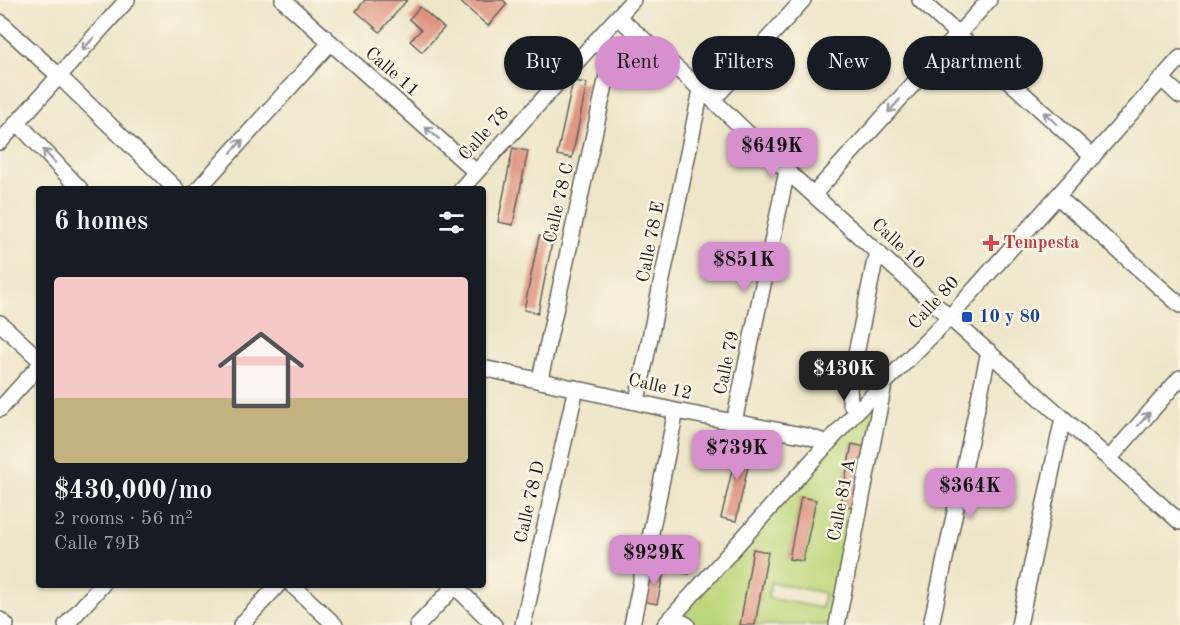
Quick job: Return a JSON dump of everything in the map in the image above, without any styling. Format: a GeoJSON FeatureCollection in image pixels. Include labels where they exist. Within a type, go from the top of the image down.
{"type":"FeatureCollection","features":[{"type":"Feature","properties":{"kind":"street"},"geometry":{"type":"LineString","coordinates":[[0,142],[128,0]]}},
{"type":"Feature","properties":{"kind":"street","name":"Calle 11"},"geometry":{"type":"LineString","coordinates":[[283,0],[476,172]]}},
{"type":"Feature","properties":{"kind":"street","name":"Calle 78"},"geometry":{"type":"LineString","coordinates":[[601,36],[633,0]]}},
{"type":"Feature","properties":{"kind":"street"},"geometry":{"type":"LineString","coordinates":[[713,100],[803,0]]}},
{"type":"Feature","properties":{"kind":"street"},"geometry":{"type":"LineString","coordinates":[[920,0],[1093,157]]}},
{"type":"Feature","properties":{"kind":"street"},"geometry":{"type":"LineString","coordinates":[[814,194],[989,0]]}},
{"type":"Feature","properties":{"kind":"street","name":"Calle 10"},"geometry":{"type":"LineString","coordinates":[[618,17],[692,82]]}},
{"type":"Feature","properties":{"kind":"street"},"geometry":{"type":"LineString","coordinates":[[0,22],[173,186]]}},
{"type":"Feature","properties":{"kind":"street","name":"Calle 78"},"geometry":{"type":"LineString","coordinates":[[464,186],[595,42]]}},
{"type":"Feature","properties":{"kind":"street"},"geometry":{"type":"LineString","coordinates":[[201,186],[330,43]]}},
{"type":"Feature","properties":{"kind":"street","name":"Calle 80"},"geometry":{"type":"LineString","coordinates":[[668,621],[855,413],[949,318],[1180,58]]}},
{"type":"Feature","properties":{"kind":"street"},"geometry":{"type":"LineString","coordinates":[[1162,79],[1180,96]]}},
{"type":"Feature","properties":{"kind":"street","name":"Calle 78 C"},"geometry":{"type":"LineString","coordinates":[[540,379],[604,90]]}},
{"type":"Feature","properties":{"kind":"street","name":"Calle 10"},"geometry":{"type":"LineString","coordinates":[[701,90],[949,318],[1180,522]]}},
{"type":"Feature","properties":{"kind":"street","name":"Calle 78 E"},"geometry":{"type":"LineString","coordinates":[[637,401],[701,90]]}},
{"type":"Feature","properties":{"kind":"street"},"geometry":{"type":"LineString","coordinates":[[17,122],[77,186]]}},
{"type":"Feature","properties":{"kind":"street","name":"Calle 79"},"geometry":{"type":"LineString","coordinates":[[734,422],[787,171]]}},
{"type":"Feature","properties":{"kind":"street"},"geometry":{"type":"LineString","coordinates":[[1058,197],[1180,305]]}},
{"type":"Feature","properties":{"kind":"street"},"geometry":{"type":"LineString","coordinates":[[855,413],[850,401],[849,388],[874,265],[879,253]]}},
{"type":"Feature","properties":{"kind":"street"},"geometry":{"type":"LineString","coordinates":[[0,323],[36,356]]}},
{"type":"Feature","properties":{"kind":"street"},"geometry":{"type":"LineString","coordinates":[[931,625],[988,351]]}},
{"type":"Feature","properties":{"kind":"street"},"geometry":{"type":"LineString","coordinates":[[0,409],[36,369]]}},
{"type":"Feature","properties":{"kind":"street","name":"Calle 12"},"geometry":{"type":"LineString","coordinates":[[486,369],[676,411],[807,436],[828,443]]}},
{"type":"Feature","properties":{"kind":"street"},"geometry":{"type":"LineString","coordinates":[[1109,459],[1180,378]]}},
{"type":"Feature","properties":{"kind":"street","name":"Calle 81 A"},"geometry":{"type":"LineString","coordinates":[[837,625],[884,383]]}},
{"type":"Feature","properties":{"kind":"street","name":"Calle 78 D"},"geometry":{"type":"LineString","coordinates":[[524,625],[576,388]]}},
{"type":"Feature","properties":{"kind":"street"},"geometry":{"type":"LineString","coordinates":[[632,625],[676,411]]}},
{"type":"Feature","properties":{"kind":"street"},"geometry":{"type":"LineString","coordinates":[[1019,625],[1063,418]]}},
{"type":"Feature","properties":{"kind":"street"},"geometry":{"type":"LineString","coordinates":[[66,625],[99,588]]}},
{"type":"Feature","properties":{"kind":"street"},"geometry":{"type":"LineString","coordinates":[[241,625],[275,588]]}},
{"type":"Feature","properties":{"kind":"street"},"geometry":{"type":"LineString","coordinates":[[295,588],[335,625]]}},
{"type":"Feature","properties":{"kind":"street"},"geometry":{"type":"LineString","coordinates":[[418,625],[451,588]]}},
{"type":"Feature","properties":{"kind":"street"},"geometry":{"type":"LineString","coordinates":[[457,588],[494,625]]}},
{"type":"Feature","properties":{"kind":"street"},"geometry":{"type":"LineString","coordinates":[[0,620],[6,625]]}},
{"type":"Feature","properties":{"kind":"street"},"geometry":{"type":"LineString","coordinates":[[668,621],[687,625]]}},
{"type":"Feature","properties":{"kind":"green space"},"geometry":{"type":"Polygon","coordinates":[[[884,383],[837,625],[755,625],[767,553],[740,625],[687,625],[671,617],[884,383]],[[852,444],[840,504],[854,507],[866,447],[852,444]],[[801,497],[789,558],[803,561],[816,500],[801,497]],[[771,582],[768,598],[822,608],[824,593],[771,582]]]}},
{"type":"Feature","properties":{"kind":"building"},"geometry":{"type":"Polygon","coordinates":[[[365,0],[407,0],[380,32],[356,11],[365,0]]]}},
{"type":"Feature","properties":{"kind":"building"},"geometry":{"type":"Polygon","coordinates":[[[458,0],[503,0],[507,4],[488,26],[458,0]]]}},
{"type":"Feature","properties":{"kind":"building"},"geometry":{"type":"Polygon","coordinates":[[[420,7],[444,28],[422,52],[410,41],[421,30],[409,19],[420,7]]]}},
{"type":"Feature","properties":{"kind":"building"},"geometry":{"type":"Polygon","coordinates":[[[583,82],[587,83],[572,158],[557,155],[571,90],[583,90],[583,82]]]}},
{"type":"Feature","properties":{"kind":"building"},"geometry":{"type":"Polygon","coordinates":[[[513,148],[528,151],[513,225],[498,222],[513,148]]]}},
{"type":"Feature","properties":{"kind":"building"},"geometry":{"type":"Polygon","coordinates":[[[539,236],[553,238],[538,313],[524,310],[539,236]]]}},
{"type":"Feature","properties":{"kind":"building"},"geometry":{"type":"Polygon","coordinates":[[[739,440],[753,443],[736,521],[721,518],[739,440]]]}},
{"type":"Feature","properties":{"kind":"building"},"geometry":{"type":"Polygon","coordinates":[[[852,444],[866,447],[854,507],[840,505],[852,444]]]}},
{"type":"Feature","properties":{"kind":"building"},"geometry":{"type":"Polygon","coordinates":[[[801,497],[816,500],[803,561],[789,559],[801,497]]]}},
{"type":"Feature","properties":{"kind":"building"},"geometry":{"type":"Polygon","coordinates":[[[682,539],[696,542],[689,574],[675,571],[682,539]]]}},
{"type":"Feature","properties":{"kind":"building"},"geometry":{"type":"Polygon","coordinates":[[[753,549],[768,552],[755,625],[740,625],[753,549]]]}},
{"type":"Feature","properties":{"kind":"building"},"geometry":{"type":"Polygon","coordinates":[[[650,568],[664,571],[657,604],[643,601],[650,568]]]}},
{"type":"Feature","properties":{"kind":"place","name":"Tempesta"},"geometry":{"type":"Point","coordinates":[991,243]}},
{"type":"Feature","properties":{"kind":"place","name":"10 y 80"},"geometry":{"type":"Point","coordinates":[967,317]}}]}
